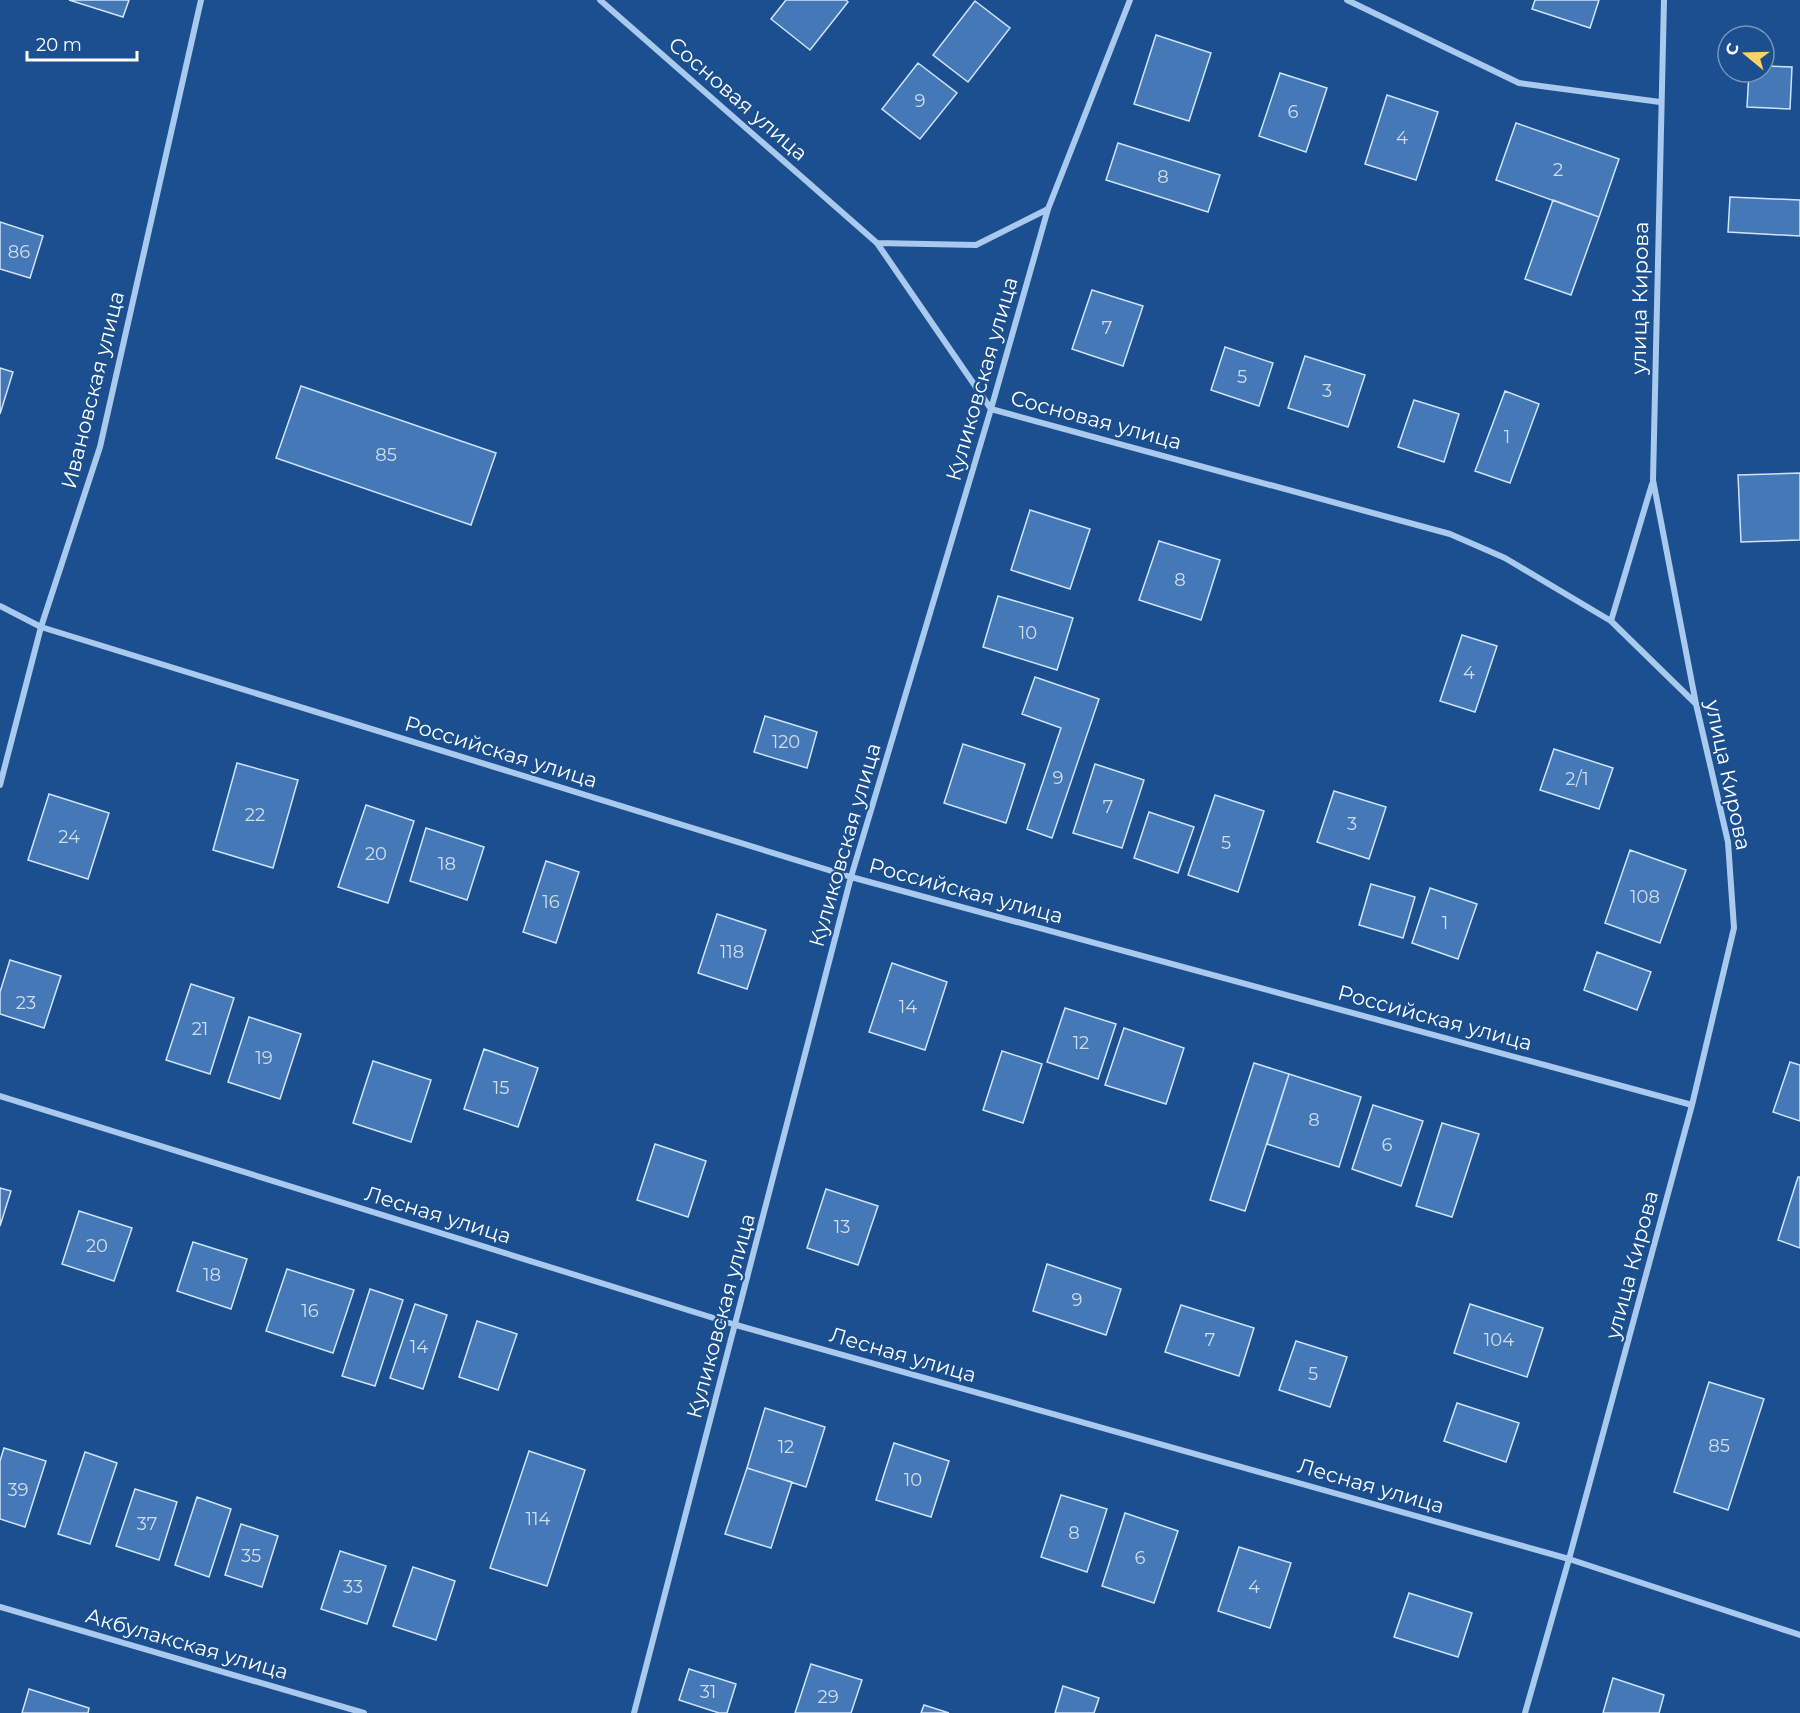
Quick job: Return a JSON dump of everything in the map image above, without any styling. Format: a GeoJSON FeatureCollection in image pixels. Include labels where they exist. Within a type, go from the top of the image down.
{"type":"FeatureCollection","features":[{"type":"Feature","properties":{"kind":"street","name":"Ивановская улица"},"geometry":{"type":"LineString","coordinates":[[0,785],[41,627],[100,447],[201,0]]}},
{"type":"Feature","properties":{"kind":"street","name":"Сосновая улица"},"geometry":{"type":"LineString","coordinates":[[600,0],[877,243],[991,409],[1450,534],[1505,558],[1611,621],[1696,704]]}},
{"type":"Feature","properties":{"kind":"street","name":"Куликовская улица"},"geometry":{"type":"LineString","coordinates":[[634,1713],[851,877],[991,409],[1048,209],[1130,0]]}},
{"type":"Feature","properties":{"kind":"street"},"geometry":{"type":"LineString","coordinates":[[1347,0],[1519,83],[1660,102]]}},
{"type":"Feature","properties":{"kind":"street","name":"улица Кирова"},"geometry":{"type":"LineString","coordinates":[[1525,1713],[1692,1105],[1734,928],[1728,842],[1696,704],[1653,480],[1664,0]]}},
{"type":"Feature","properties":{"kind":"street"},"geometry":{"type":"LineString","coordinates":[[877,243],[975,245],[1048,209]]}},
{"type":"Feature","properties":{"kind":"street"},"geometry":{"type":"LineString","coordinates":[[1611,621],[1653,480]]}},
{"type":"Feature","properties":{"kind":"street","name":"Российская улица"},"geometry":{"type":"LineString","coordinates":[[0,606],[41,627],[851,877],[1692,1105]]}},
{"type":"Feature","properties":{"kind":"street","name":"Лесная улица"},"geometry":{"type":"LineString","coordinates":[[0,1096],[736,1325],[1569,1559],[1800,1635]]}},
{"type":"Feature","properties":{"kind":"street","name":"Акбулакская улица"},"geometry":{"type":"LineString","coordinates":[[0,1607],[364,1713]]}},
{"type":"Feature","properties":{"kind":"building"},"geometry":{"type":"Polygon","coordinates":[[[69,0],[129,0],[123,17],[69,0]]]}},
{"type":"Feature","properties":{"kind":"building"},"geometry":{"type":"Polygon","coordinates":[[[786,0],[846,0],[848,2],[810,50],[771,19],[786,0]]]}},
{"type":"Feature","properties":{"kind":"building"},"geometry":{"type":"Polygon","coordinates":[[[1535,0],[1599,0],[1590,28],[1532,9],[1535,0]]]}},
{"type":"Feature","properties":{"kind":"building"},"geometry":{"type":"Polygon","coordinates":[[[975,1],[1010,28],[968,82],[933,55],[975,1]]]}},
{"type":"Feature","properties":{"kind":"building"},"geometry":{"type":"Polygon","coordinates":[[[1156,35],[1211,53],[1189,121],[1134,104],[1156,35]]]}},
{"type":"Feature","properties":{"kind":"building"},"geometry":{"type":"Polygon","coordinates":[[[918,63],[957,93],[920,139],[882,109],[918,63]]]}},
{"type":"Feature","properties":{"kind":"building"},"geometry":{"type":"Polygon","coordinates":[[[1776,66],[1792,67],[1790,109],[1747,107],[1748,84],[1776,84],[1776,66]]]}},
{"type":"Feature","properties":{"kind":"building"},"geometry":{"type":"Polygon","coordinates":[[[1280,73],[1327,88],[1306,152],[1259,136],[1280,73]]]}},
{"type":"Feature","properties":{"kind":"building"},"geometry":{"type":"Polygon","coordinates":[[[1387,95],[1438,112],[1416,180],[1365,164],[1387,95]]]}},
{"type":"Feature","properties":{"kind":"building"},"geometry":{"type":"Polygon","coordinates":[[[1516,123],[1619,159],[1599,217],[1496,180],[1516,123]]]}},
{"type":"Feature","properties":{"kind":"building"},"geometry":{"type":"Polygon","coordinates":[[[1118,143],[1220,175],[1208,212],[1106,180],[1118,143]]]}},
{"type":"Feature","properties":{"kind":"building"},"geometry":{"type":"Polygon","coordinates":[[[1730,197],[1800,200],[1800,236],[1728,232],[1730,197]]]}},
{"type":"Feature","properties":{"kind":"building"},"geometry":{"type":"Polygon","coordinates":[[[1553,200],[1599,217],[1571,295],[1525,279],[1553,200]]]}},
{"type":"Feature","properties":{"kind":"building"},"geometry":{"type":"Polygon","coordinates":[[[0,222],[43,236],[30,278],[0,269],[0,222]]]}},
{"type":"Feature","properties":{"kind":"building"},"geometry":{"type":"Polygon","coordinates":[[[1092,290],[1143,306],[1123,366],[1072,349],[1092,290]]]}},
{"type":"Feature","properties":{"kind":"building"},"geometry":{"type":"Polygon","coordinates":[[[1225,347],[1273,363],[1259,406],[1211,390],[1225,347]]]}},
{"type":"Feature","properties":{"kind":"building"},"geometry":{"type":"Polygon","coordinates":[[[1305,356],[1365,375],[1348,427],[1288,408],[1305,356]]]}},
{"type":"Feature","properties":{"kind":"building"},"geometry":{"type":"Polygon","coordinates":[[[0,368],[13,372],[0,414],[0,368]]]}},
{"type":"Feature","properties":{"kind":"building"},"geometry":{"type":"Polygon","coordinates":[[[301,386],[496,453],[471,525],[276,458],[301,386]]]}},
{"type":"Feature","properties":{"kind":"building"},"geometry":{"type":"Polygon","coordinates":[[[1505,391],[1539,404],[1510,483],[1475,471],[1505,391]]]}},
{"type":"Feature","properties":{"kind":"building"},"geometry":{"type":"Polygon","coordinates":[[[1414,400],[1459,414],[1444,462],[1398,447],[1414,400]]]}},
{"type":"Feature","properties":{"kind":"building"},"geometry":{"type":"Polygon","coordinates":[[[1800,473],[1800,540],[1741,542],[1738,475],[1800,473]]]}},
{"type":"Feature","properties":{"kind":"building"},"geometry":{"type":"Polygon","coordinates":[[[1030,510],[1090,529],[1070,589],[1011,570],[1030,510]]]}},
{"type":"Feature","properties":{"kind":"building"},"geometry":{"type":"Polygon","coordinates":[[[1159,541],[1220,560],[1201,620],[1139,600],[1159,541]]]}},
{"type":"Feature","properties":{"kind":"building"},"geometry":{"type":"Polygon","coordinates":[[[998,596],[1073,618],[1057,670],[983,647],[998,596]]]}},
{"type":"Feature","properties":{"kind":"building"},"geometry":{"type":"Polygon","coordinates":[[[1462,635],[1497,646],[1475,712],[1440,701],[1462,635]]]}},
{"type":"Feature","properties":{"kind":"building"},"geometry":{"type":"Polygon","coordinates":[[[1035,677],[1099,699],[1052,838],[1027,829],[1061,728],[1022,714],[1035,677]]]}},
{"type":"Feature","properties":{"kind":"building"},"geometry":{"type":"Polygon","coordinates":[[[765,716],[817,732],[807,768],[754,752],[765,716]]]}},
{"type":"Feature","properties":{"kind":"building"},"geometry":{"type":"Polygon","coordinates":[[[963,744],[1025,764],[1006,823],[944,803],[963,744]]]}},
{"type":"Feature","properties":{"kind":"building"},"geometry":{"type":"Polygon","coordinates":[[[1554,749],[1613,768],[1599,809],[1540,790],[1554,749]]]}},
{"type":"Feature","properties":{"kind":"building"},"geometry":{"type":"Polygon","coordinates":[[[237,763],[298,780],[273,868],[213,850],[237,763]]]}},
{"type":"Feature","properties":{"kind":"building"},"geometry":{"type":"Polygon","coordinates":[[[1095,764],[1144,780],[1122,848],[1073,833],[1095,764]]]}},
{"type":"Feature","properties":{"kind":"building"},"geometry":{"type":"Polygon","coordinates":[[[1334,791],[1386,807],[1369,859],[1317,842],[1334,791]]]}},
{"type":"Feature","properties":{"kind":"building"},"geometry":{"type":"Polygon","coordinates":[[[49,794],[109,813],[88,879],[28,860],[49,794]]]}},
{"type":"Feature","properties":{"kind":"building"},"geometry":{"type":"Polygon","coordinates":[[[1215,795],[1264,811],[1238,892],[1188,875],[1215,795]]]}},
{"type":"Feature","properties":{"kind":"building"},"geometry":{"type":"Polygon","coordinates":[[[366,805],[414,821],[388,903],[338,887],[366,805]]]}},
{"type":"Feature","properties":{"kind":"building"},"geometry":{"type":"Polygon","coordinates":[[[1149,812],[1194,827],[1178,873],[1134,858],[1149,812]]]}},
{"type":"Feature","properties":{"kind":"building"},"geometry":{"type":"Polygon","coordinates":[[[426,828],[484,847],[467,900],[410,881],[426,828]]]}},
{"type":"Feature","properties":{"kind":"building"},"geometry":{"type":"Polygon","coordinates":[[[1630,850],[1686,870],[1660,943],[1605,923],[1630,850]]]}},
{"type":"Feature","properties":{"kind":"building"},"geometry":{"type":"Polygon","coordinates":[[[546,861],[579,872],[556,943],[523,932],[546,861]]]}},
{"type":"Feature","properties":{"kind":"building"},"geometry":{"type":"Polygon","coordinates":[[[1371,884],[1415,897],[1403,938],[1359,925],[1371,884]]]}},
{"type":"Feature","properties":{"kind":"building"},"geometry":{"type":"Polygon","coordinates":[[[1430,888],[1477,904],[1458,959],[1412,943],[1430,888]]]}},
{"type":"Feature","properties":{"kind":"building"},"geometry":{"type":"Polygon","coordinates":[[[717,914],[766,930],[747,989],[698,973],[717,914]]]}},
{"type":"Feature","properties":{"kind":"building"},"geometry":{"type":"Polygon","coordinates":[[[1597,952],[1651,972],[1637,1010],[1584,990],[1597,952]]]}},
{"type":"Feature","properties":{"kind":"building"},"geometry":{"type":"Polygon","coordinates":[[[10,960],[61,976],[44,1028],[0,1014],[0,992],[10,960]]]}},
{"type":"Feature","properties":{"kind":"building"},"geometry":{"type":"Polygon","coordinates":[[[892,963],[947,982],[925,1050],[869,1032],[892,963]]]}},
{"type":"Feature","properties":{"kind":"building"},"geometry":{"type":"Polygon","coordinates":[[[191,984],[234,998],[210,1074],[166,1060],[191,984]]]}},
{"type":"Feature","properties":{"kind":"building"},"geometry":{"type":"Polygon","coordinates":[[[1065,1008],[1116,1024],[1098,1079],[1047,1062],[1065,1008]]]}},
{"type":"Feature","properties":{"kind":"building"},"geometry":{"type":"Polygon","coordinates":[[[249,1017],[301,1034],[280,1099],[228,1082],[249,1017]]]}},
{"type":"Feature","properties":{"kind":"building"},"geometry":{"type":"Polygon","coordinates":[[[1124,1028],[1184,1048],[1166,1104],[1105,1085],[1124,1028]]]}},
{"type":"Feature","properties":{"kind":"building"},"geometry":{"type":"Polygon","coordinates":[[[484,1049],[538,1068],[518,1127],[464,1109],[484,1049]]]}},
{"type":"Feature","properties":{"kind":"building"},"geometry":{"type":"Polygon","coordinates":[[[1002,1051],[1042,1064],[1023,1123],[983,1110],[1002,1051]]]}},
{"type":"Feature","properties":{"kind":"building"},"geometry":{"type":"Polygon","coordinates":[[[373,1061],[431,1080],[411,1142],[353,1123],[373,1061]]]}},
{"type":"Feature","properties":{"kind":"building"},"geometry":{"type":"Polygon","coordinates":[[[1790,1062],[1800,1065],[1800,1121],[1773,1112],[1790,1062]]]}},
{"type":"Feature","properties":{"kind":"building"},"geometry":{"type":"Polygon","coordinates":[[[1254,1063],[1289,1074],[1245,1211],[1210,1200],[1254,1063]]]}},
{"type":"Feature","properties":{"kind":"building"},"geometry":{"type":"Polygon","coordinates":[[[1289,1074],[1361,1097],[1339,1167],[1267,1144],[1289,1074]]]}},
{"type":"Feature","properties":{"kind":"building"},"geometry":{"type":"Polygon","coordinates":[[[1373,1105],[1423,1121],[1401,1186],[1352,1169],[1373,1105]]]}},
{"type":"Feature","properties":{"kind":"building"},"geometry":{"type":"Polygon","coordinates":[[[1442,1123],[1479,1134],[1452,1217],[1416,1206],[1442,1123]]]}},
{"type":"Feature","properties":{"kind":"building"},"geometry":{"type":"Polygon","coordinates":[[[655,1144],[706,1161],[688,1217],[637,1200],[655,1144]]]}},
{"type":"Feature","properties":{"kind":"building"},"geometry":{"type":"Polygon","coordinates":[[[1798,1177],[1800,1177],[1800,1248],[1778,1240],[1798,1177]]]}},
{"type":"Feature","properties":{"kind":"building"},"geometry":{"type":"Polygon","coordinates":[[[0,1188],[11,1191],[0,1226],[0,1188]]]}},
{"type":"Feature","properties":{"kind":"building"},"geometry":{"type":"Polygon","coordinates":[[[826,1189],[878,1206],[858,1265],[807,1248],[826,1189]]]}},
{"type":"Feature","properties":{"kind":"building"},"geometry":{"type":"Polygon","coordinates":[[[79,1211],[132,1228],[114,1281],[62,1264],[79,1211]]]}},
{"type":"Feature","properties":{"kind":"building"},"geometry":{"type":"Polygon","coordinates":[[[193,1242],[247,1259],[231,1309],[177,1291],[193,1242]]]}},
{"type":"Feature","properties":{"kind":"building"},"geometry":{"type":"Polygon","coordinates":[[[1047,1264],[1121,1289],[1106,1335],[1033,1311],[1047,1264]]]}},
{"type":"Feature","properties":{"kind":"building"},"geometry":{"type":"Polygon","coordinates":[[[287,1269],[354,1290],[333,1353],[266,1331],[287,1269]]]}},
{"type":"Feature","properties":{"kind":"building"},"geometry":{"type":"Polygon","coordinates":[[[370,1289],[403,1300],[375,1386],[342,1376],[370,1289]]]}},
{"type":"Feature","properties":{"kind":"building"},"geometry":{"type":"Polygon","coordinates":[[[415,1304],[447,1315],[423,1389],[390,1378],[415,1304]]]}},
{"type":"Feature","properties":{"kind":"building"},"geometry":{"type":"Polygon","coordinates":[[[1470,1304],[1543,1328],[1527,1377],[1454,1353],[1470,1304]]]}},
{"type":"Feature","properties":{"kind":"building"},"geometry":{"type":"Polygon","coordinates":[[[1181,1305],[1254,1328],[1239,1376],[1165,1352],[1181,1305]]]}},
{"type":"Feature","properties":{"kind":"building"},"geometry":{"type":"Polygon","coordinates":[[[477,1321],[517,1334],[498,1390],[459,1377],[477,1321]]]}},
{"type":"Feature","properties":{"kind":"building"},"geometry":{"type":"Polygon","coordinates":[[[1296,1341],[1347,1357],[1330,1407],[1279,1390],[1296,1341]]]}},
{"type":"Feature","properties":{"kind":"building"},"geometry":{"type":"Polygon","coordinates":[[[1709,1382],[1764,1399],[1728,1510],[1674,1492],[1709,1382]]]}},
{"type":"Feature","properties":{"kind":"building"},"geometry":{"type":"Polygon","coordinates":[[[1457,1403],[1519,1423],[1506,1462],[1444,1441],[1457,1403]]]}},
{"type":"Feature","properties":{"kind":"building"},"geometry":{"type":"Polygon","coordinates":[[[765,1408],[825,1427],[806,1487],[747,1468],[765,1408]]]}},
{"type":"Feature","properties":{"kind":"building"},"geometry":{"type":"Polygon","coordinates":[[[894,1443],[949,1461],[931,1517],[876,1500],[894,1443]]]}},
{"type":"Feature","properties":{"kind":"building"},"geometry":{"type":"Polygon","coordinates":[[[4,1448],[46,1461],[25,1527],[0,1519],[0,1461],[4,1448]]]}},
{"type":"Feature","properties":{"kind":"building"},"geometry":{"type":"Polygon","coordinates":[[[529,1451],[585,1470],[547,1586],[490,1568],[529,1451]]]}},
{"type":"Feature","properties":{"kind":"building"},"geometry":{"type":"Polygon","coordinates":[[[85,1452],[117,1463],[90,1544],[58,1534],[85,1452]]]}},
{"type":"Feature","properties":{"kind":"building"},"geometry":{"type":"Polygon","coordinates":[[[747,1468],[792,1482],[771,1548],[725,1534],[747,1468]]]}},
{"type":"Feature","properties":{"kind":"building"},"geometry":{"type":"Polygon","coordinates":[[[135,1489],[177,1502],[159,1560],[116,1546],[135,1489]]]}},
{"type":"Feature","properties":{"kind":"building"},"geometry":{"type":"Polygon","coordinates":[[[1061,1495],[1107,1509],[1087,1572],[1041,1557],[1061,1495]]]}},
{"type":"Feature","properties":{"kind":"building"},"geometry":{"type":"Polygon","coordinates":[[[197,1497],[231,1509],[209,1577],[175,1565],[197,1497]]]}},
{"type":"Feature","properties":{"kind":"building"},"geometry":{"type":"Polygon","coordinates":[[[1125,1513],[1178,1531],[1154,1603],[1102,1586],[1125,1513]]]}},
{"type":"Feature","properties":{"kind":"building"},"geometry":{"type":"Polygon","coordinates":[[[241,1524],[278,1536],[262,1587],[225,1575],[241,1524]]]}},
{"type":"Feature","properties":{"kind":"building"},"geometry":{"type":"Polygon","coordinates":[[[1239,1547],[1291,1563],[1270,1628],[1218,1611],[1239,1547]]]}},
{"type":"Feature","properties":{"kind":"building"},"geometry":{"type":"Polygon","coordinates":[[[340,1551],[386,1566],[367,1624],[321,1609],[340,1551]]]}},
{"type":"Feature","properties":{"kind":"building"},"geometry":{"type":"Polygon","coordinates":[[[413,1567],[455,1581],[436,1640],[393,1626],[413,1567]]]}},
{"type":"Feature","properties":{"kind":"building"},"geometry":{"type":"Polygon","coordinates":[[[1409,1593],[1472,1613],[1458,1657],[1394,1637],[1409,1593]]]}},
{"type":"Feature","properties":{"kind":"building"},"geometry":{"type":"Polygon","coordinates":[[[811,1664],[862,1680],[851,1713],[795,1713],[811,1664]]]}},
{"type":"Feature","properties":{"kind":"building"},"geometry":{"type":"Polygon","coordinates":[[[689,1669],[736,1684],[727,1713],[719,1713],[679,1700],[689,1669]]]}},
{"type":"Feature","properties":{"kind":"building"},"geometry":{"type":"Polygon","coordinates":[[[1613,1678],[1664,1695],[1659,1713],[1603,1713],[1613,1678]]]}},
{"type":"Feature","properties":{"kind":"building"},"geometry":{"type":"Polygon","coordinates":[[[1063,1686],[1099,1698],[1094,1713],[1055,1713],[1063,1686]]]}},
{"type":"Feature","properties":{"kind":"building"},"geometry":{"type":"Polygon","coordinates":[[[29,1689],[89,1708],[88,1713],[22,1713],[29,1689]]]}},
{"type":"Feature","properties":{"kind":"building"},"geometry":{"type":"Polygon","coordinates":[[[924,1705],[949,1713],[921,1713],[924,1705]]]}}]}
